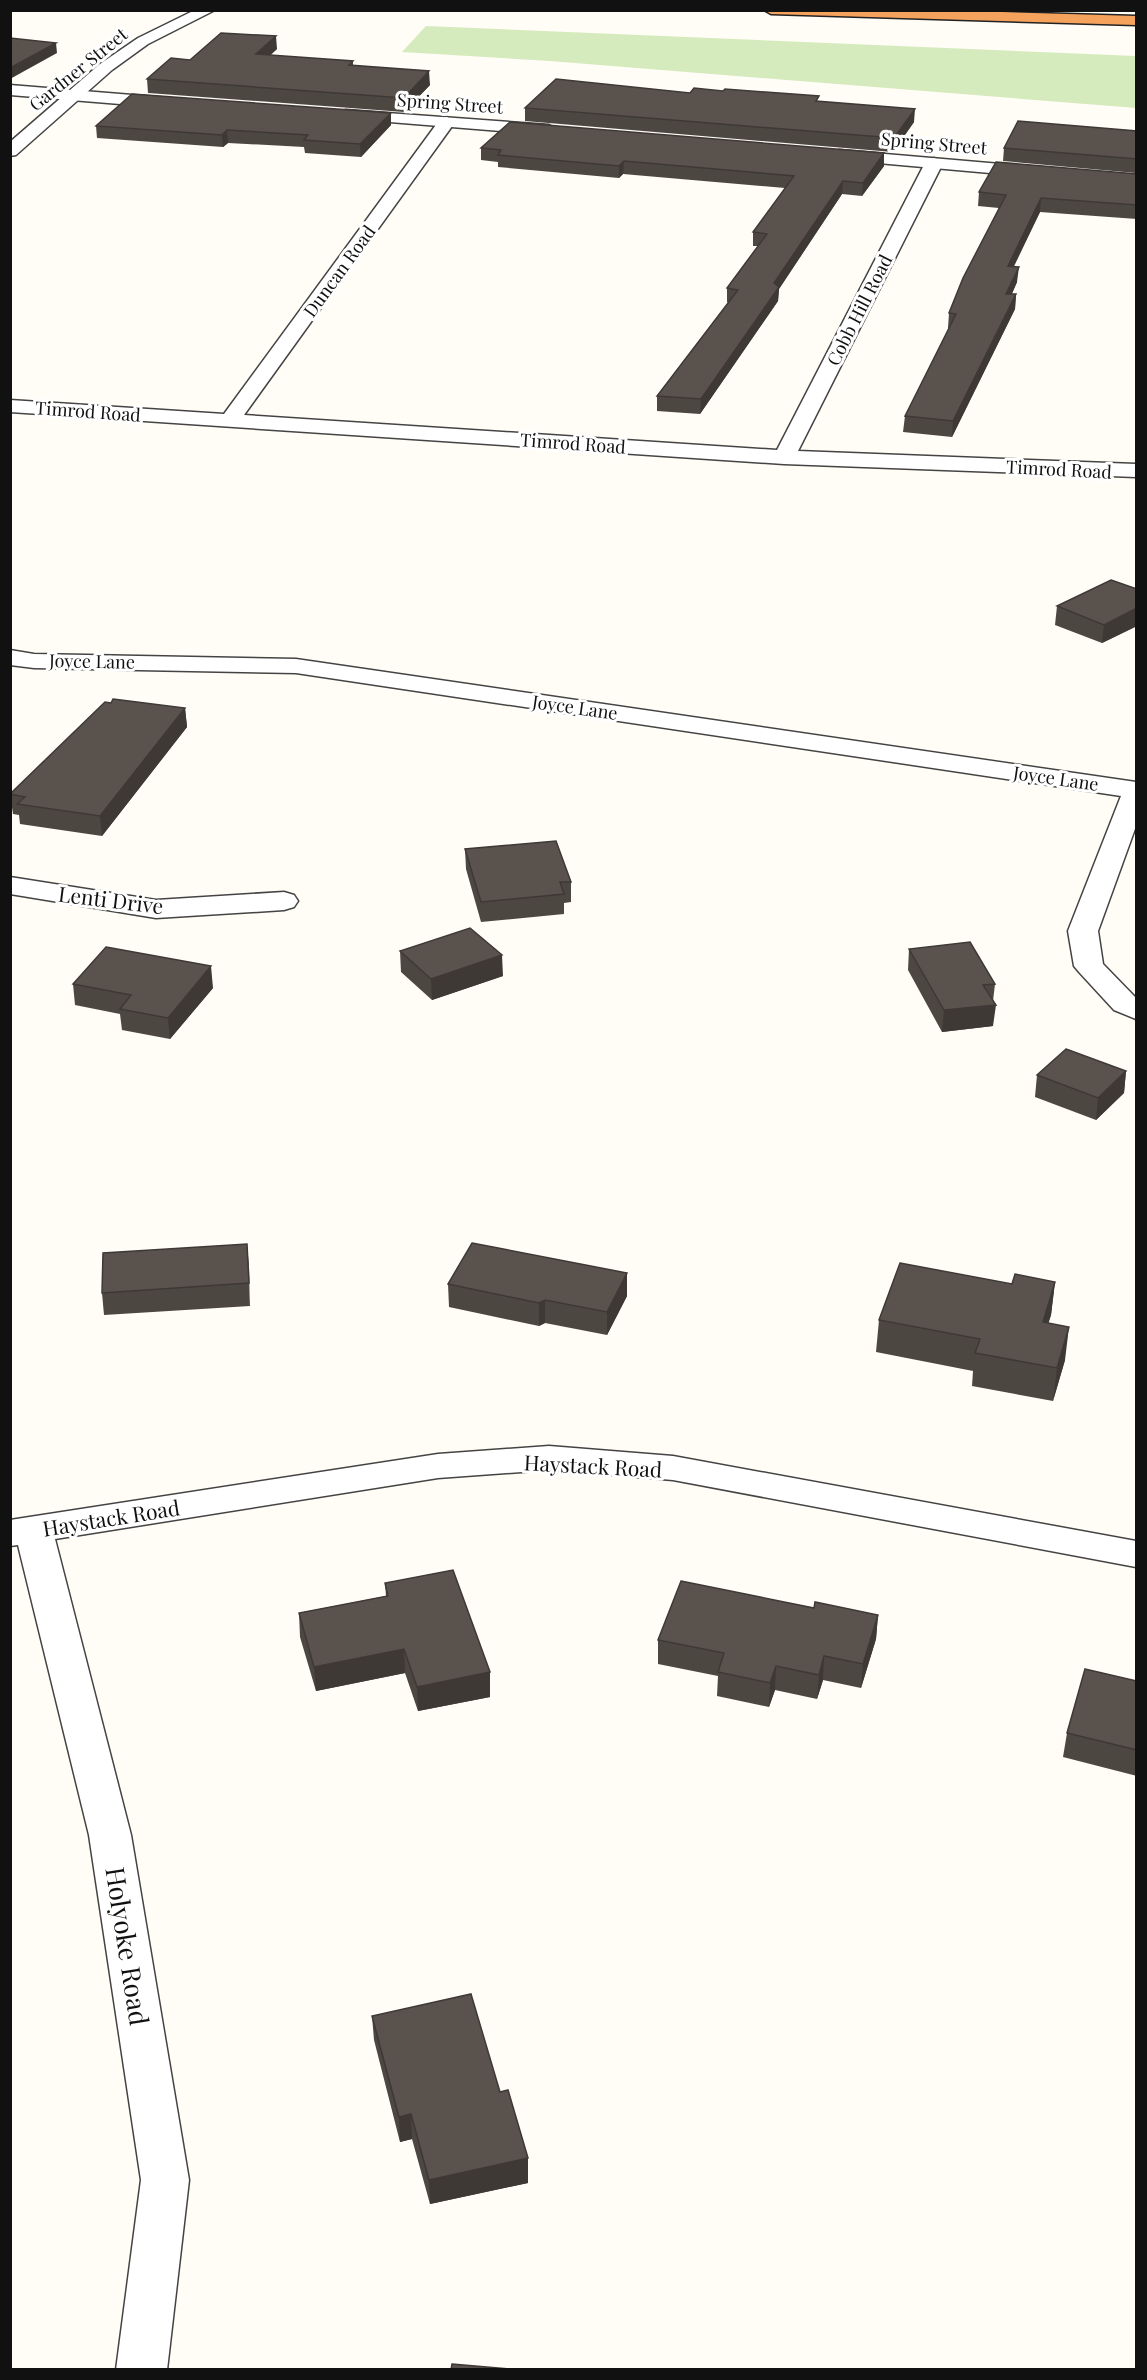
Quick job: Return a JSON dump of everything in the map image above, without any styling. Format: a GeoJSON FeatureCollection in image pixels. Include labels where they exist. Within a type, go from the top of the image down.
{"type":"FeatureCollection","features":[{"type":"Feature","properties":{"kind":"highway"},"geometry":{"type":"LineString","coordinates":[[771,10],[1137,21]]}},
{"type":"Feature","properties":{"kind":"street","name":"Gardner Street"},"geometry":{"type":"LineString","coordinates":[[10,152],[106,67],[143,41],[208,10]]}},
{"type":"Feature","properties":{"kind":"street"},"geometry":{"type":"LineString","coordinates":[[10,90],[184,104]]}},
{"type":"Feature","properties":{"kind":"street","name":"Spring Street"},"geometry":{"type":"LineString","coordinates":[[333,114],[565,131]]}},
{"type":"Feature","properties":{"kind":"street","name":"Duncan Road"},"geometry":{"type":"LineString","coordinates":[[230,420],[447,122]]}},
{"type":"Feature","properties":{"kind":"street","name":"Spring Street"},"geometry":{"type":"LineString","coordinates":[[827,154],[1053,173]]}},
{"type":"Feature","properties":{"kind":"street","name":"Cobb Hill Road"},"geometry":{"type":"LineString","coordinates":[[784,457],[934,163]]}},
{"type":"Feature","properties":{"kind":"street","name":"Timrod Road"},"geometry":{"type":"LineString","coordinates":[[10,406],[784,457],[1137,471]]}},
{"type":"Feature","properties":{"kind":"street","name":"Joyce Lane"},"geometry":{"type":"LineString","coordinates":[[10,657],[34,660],[296,666],[1137,791]]}},
{"type":"Feature","properties":{"kind":"street"},"geometry":{"type":"LineString","coordinates":[[1137,791],[1083,931],[1089,966],[1125,1004],[1137,1010]]}},
{"type":"Feature","properties":{"kind":"street","name":"Lenti Drive"},"geometry":{"type":"LineString","coordinates":[[10,885],[156,909],[284,901]]}},
{"type":"Feature","properties":{"kind":"street","name":"Haystack Road"},"geometry":{"type":"LineString","coordinates":[[22,1531],[438,1466],[549,1458],[673,1468],[1137,1554]]}},
{"type":"Feature","properties":{"kind":"street","name":"Holyoke Road"},"geometry":{"type":"LineString","coordinates":[[22,1531],[110,1835],[165,2180],[141,2370]]}},
{"type":"Feature","properties":{"kind":"green space"},"geometry":{"type":"Polygon","coordinates":[[[426,26],[1136,56],[1136,108],[550,61],[402,52],[426,26]]]}},
{"type":"Feature","properties":{"kind":"building"},"geometry":{"type":"Polygon","coordinates":[[[221,33],[276,36],[256,54],[353,61],[349,65],[429,71],[404,98],[147,79],[171,58],[190,60],[221,33]]]}},
{"type":"Feature","properties":{"kind":"building"},"geometry":{"type":"Polygon","coordinates":[[[10,38],[56,43],[10,68],[10,38]]]}},
{"type":"Feature","properties":{"kind":"building"},"geometry":{"type":"Polygon","coordinates":[[[556,79],[690,93],[694,88],[819,96],[816,101],[915,109],[894,138],[525,108],[556,79]]]}},
{"type":"Feature","properties":{"kind":"building"},"geometry":{"type":"Polygon","coordinates":[[[132,94],[391,113],[360,144],[304,140],[308,135],[227,130],[222,135],[96,126],[132,94]]]}},
{"type":"Feature","properties":{"kind":"building"},"geometry":{"type":"Polygon","coordinates":[[[1018,121],[1137,131],[1137,159],[1004,148],[1018,121]]]}},
{"type":"Feature","properties":{"kind":"building"},"geometry":{"type":"Polygon","coordinates":[[[510,122],[884,153],[863,183],[843,181],[774,283],[779,287],[701,399],[657,396],[738,290],[727,288],[767,234],[753,232],[794,176],[624,161],[619,166],[498,155],[501,150],[481,148],[510,122]]]}},
{"type":"Feature","properties":{"kind":"building"},"geometry":{"type":"Polygon","coordinates":[[[996,162],[1137,174],[1137,205],[1041,198],[1008,266],[1019,267],[1006,294],[1016,294],[953,421],[905,416],[956,314],[949,313],[963,278],[1006,195],[979,192],[996,162]]]}},
{"type":"Feature","properties":{"kind":"building"},"geometry":{"type":"Polygon","coordinates":[[[1111,580],[1137,589],[1137,608],[1104,625],[1057,606],[1111,580]]]}},
{"type":"Feature","properties":{"kind":"building"},"geometry":{"type":"Polygon","coordinates":[[[113,699],[185,708],[100,816],[17,804],[25,797],[10,794],[105,702],[111,703],[113,699]]]}},
{"type":"Feature","properties":{"kind":"building"},"geometry":{"type":"Polygon","coordinates":[[[556,841],[571,882],[560,882],[564,894],[481,902],[465,849],[556,841]]]}},
{"type":"Feature","properties":{"kind":"building"},"geometry":{"type":"Polygon","coordinates":[[[470,928],[502,955],[431,979],[400,951],[470,928]]]}},
{"type":"Feature","properties":{"kind":"building"},"geometry":{"type":"Polygon","coordinates":[[[970,942],[995,984],[983,985],[996,1005],[944,1010],[909,949],[970,942]]]}},
{"type":"Feature","properties":{"kind":"building"},"geometry":{"type":"Polygon","coordinates":[[[106,947],[211,966],[168,1018],[120,1009],[131,995],[73,984],[106,947]]]}},
{"type":"Feature","properties":{"kind":"building"},"geometry":{"type":"Polygon","coordinates":[[[1066,1049],[1126,1071],[1098,1098],[1037,1075],[1066,1049]]]}},
{"type":"Feature","properties":{"kind":"building"},"geometry":{"type":"Polygon","coordinates":[[[472,1243],[627,1273],[607,1312],[545,1300],[539,1303],[448,1284],[472,1243]]]}},
{"type":"Feature","properties":{"kind":"building"},"geometry":{"type":"Polygon","coordinates":[[[247,1244],[249,1283],[102,1293],[103,1253],[247,1244]]]}},
{"type":"Feature","properties":{"kind":"building"},"geometry":{"type":"Polygon","coordinates":[[[900,1263],[1012,1284],[1015,1274],[1055,1282],[1043,1322],[1069,1327],[1057,1368],[975,1353],[980,1339],[879,1320],[900,1263]]]}},
{"type":"Feature","properties":{"kind":"building"},"geometry":{"type":"Polygon","coordinates":[[[453,1570],[490,1672],[417,1687],[404,1649],[314,1667],[299,1613],[388,1596],[385,1583],[453,1570]]]}},
{"type":"Feature","properties":{"kind":"building"},"geometry":{"type":"Polygon","coordinates":[[[681,1581],[814,1608],[815,1602],[878,1615],[863,1664],[824,1656],[819,1675],[776,1666],[770,1683],[718,1672],[724,1653],[658,1640],[681,1581]]]}},
{"type":"Feature","properties":{"kind":"building"},"geometry":{"type":"Polygon","coordinates":[[[1085,1669],[1137,1681],[1137,1750],[1067,1733],[1085,1669]]]}},
{"type":"Feature","properties":{"kind":"building"},"geometry":{"type":"Polygon","coordinates":[[[471,1994],[500,2092],[508,2090],[528,2158],[429,2180],[411,2114],[399,2117],[372,2016],[471,1994]]]}},
{"type":"Feature","properties":{"kind":"building"},"geometry":{"type":"Polygon","coordinates":[[[452,2364],[520,2370],[451,2370],[452,2364]]]}}]}
